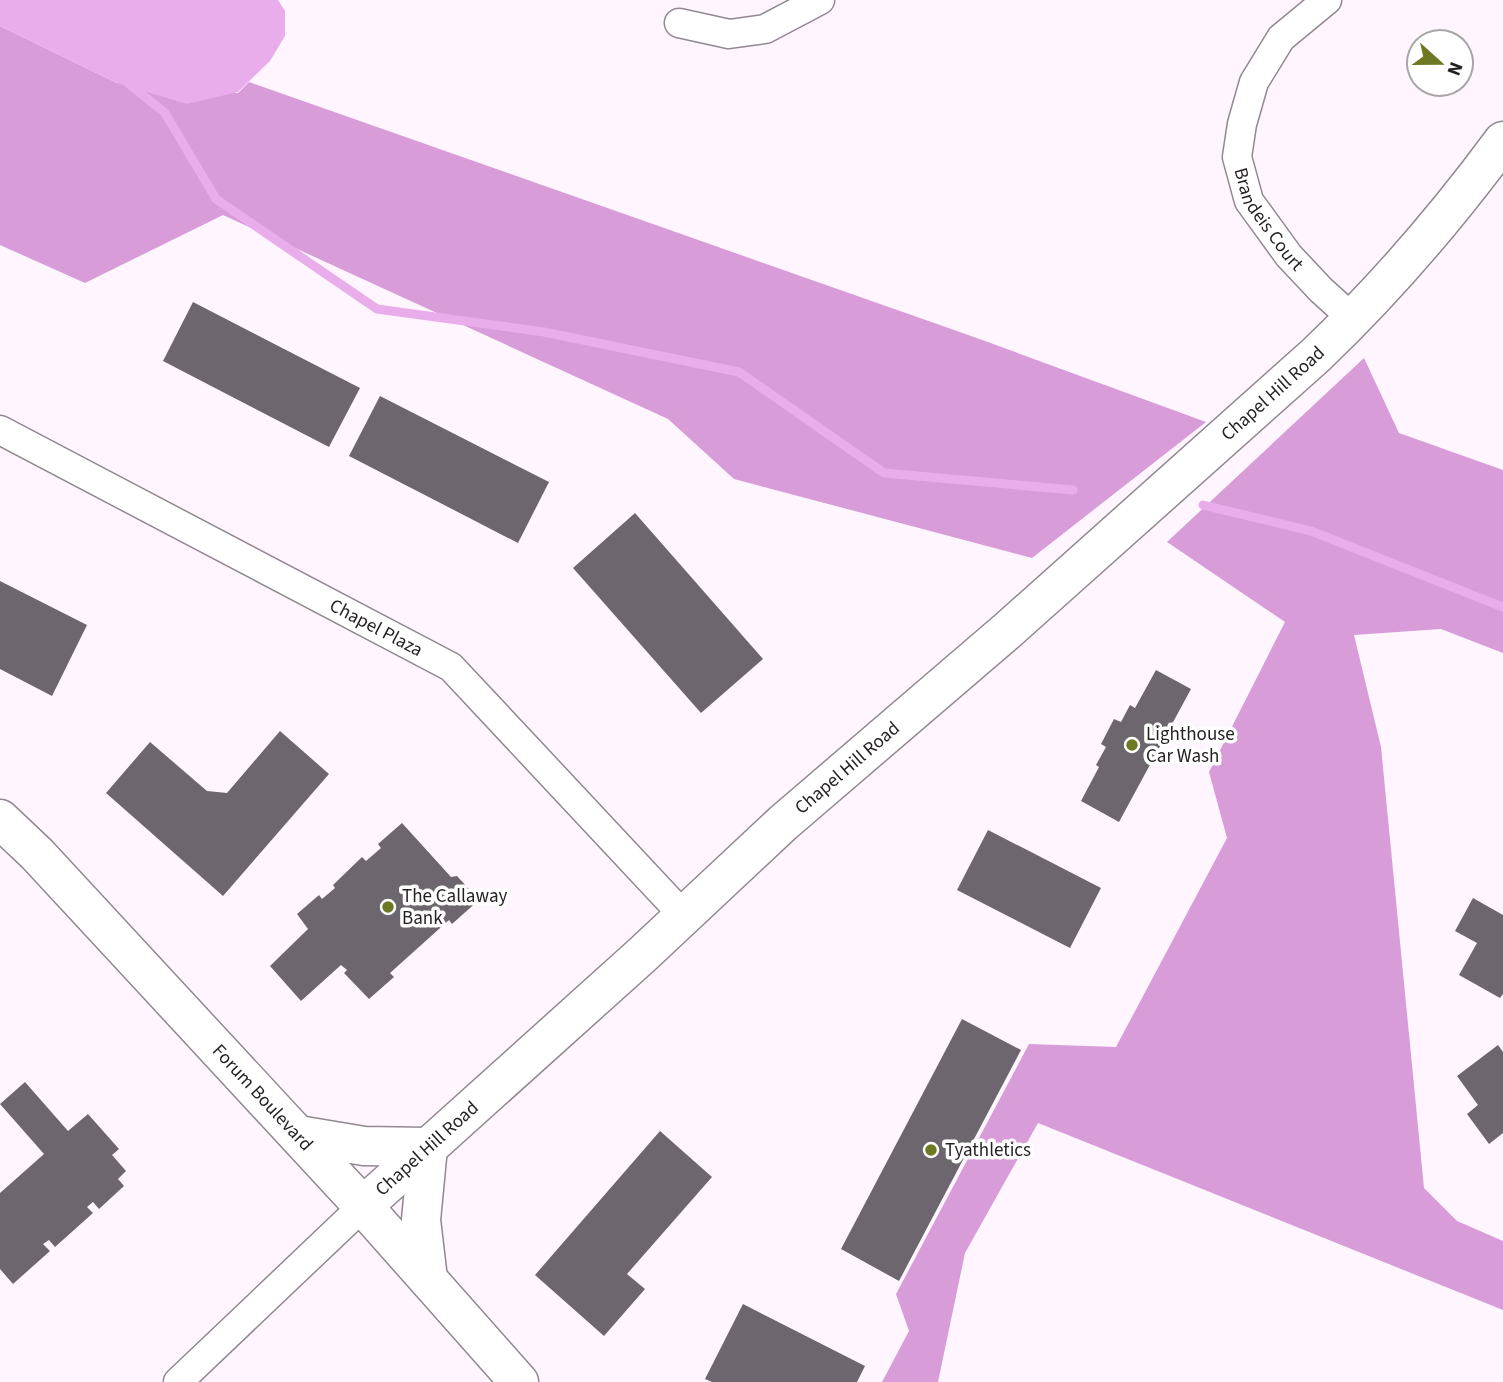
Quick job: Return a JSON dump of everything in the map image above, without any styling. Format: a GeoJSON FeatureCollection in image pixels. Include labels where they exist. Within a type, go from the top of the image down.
{"type":"FeatureCollection","features":[{"type":"Feature","properties":{"kind":"street"},"geometry":{"type":"LineString","coordinates":[[680,23],[729,34],[765,29],[820,0]]}},
{"type":"Feature","properties":{"kind":"street","name":"Brandeis Court"},"geometry":{"type":"LineString","coordinates":[[1327,0],[1281,38],[1254,82],[1242,124],[1237,156],[1249,201],[1289,256],[1353,319]]}},
{"type":"Feature","properties":{"kind":"street","name":"Chapel Hill Road"},"geometry":{"type":"LineString","coordinates":[[178,1382],[363,1206],[783,823],[1018,622],[1285,383],[1353,319],[1419,245],[1503,141]]}},
{"type":"Feature","properties":{"kind":"street","name":"Chapel Plaza"},"geometry":{"type":"LineString","coordinates":[[0,430],[451,667],[684,915]]}},
{"type":"Feature","properties":{"kind":"street","name":"Forum Boulevard"},"geometry":{"type":"LineString","coordinates":[[0,819],[37,854],[298,1135],[519,1382]]}},
{"type":"Feature","properties":{"kind":"street"},"geometry":{"type":"LineString","coordinates":[[298,1135],[365,1146],[428,1147],[421,1220],[428,1279]]}},
{"type":"Feature","properties":{"kind":"shaded area"},"geometry":{"type":"Polygon","coordinates":[[[0,0],[278,0],[285,11],[285,36],[270,61],[238,92],[187,104],[117,83],[0,26],[0,0]]]}},
{"type":"Feature","properties":{"kind":"shaded area"},"geometry":{"type":"Polygon","coordinates":[[[0,26],[117,83],[238,93],[249,82],[974,337],[1206,422],[1032,558],[734,479],[668,419],[223,215],[85,283],[0,245],[0,26]]]}},
{"type":"Feature","properties":{"kind":"shaded area"},"geometry":{"type":"Polygon","coordinates":[[[1364,358],[1399,433],[1503,470],[1503,653],[1441,629],[1354,635],[1381,747],[1424,1188],[1457,1221],[1503,1241],[1503,1310],[1038,1123],[965,1253],[938,1382],[882,1382],[909,1331],[896,1294],[1029,1044],[1116,1047],[1227,838],[1209,772],[1285,622],[1167,542],[1364,358]]]}},
{"type":"Feature","properties":{"kind":"building"},"geometry":{"type":"Polygon","coordinates":[[[193,302],[360,388],[329,447],[163,361],[193,302]]]}},
{"type":"Feature","properties":{"kind":"building"},"geometry":{"type":"Polygon","coordinates":[[[380,396],[549,482],[518,543],[349,456],[380,396]]]}},
{"type":"Feature","properties":{"kind":"building"},"geometry":{"type":"Polygon","coordinates":[[[635,513],[763,659],[701,713],[573,568],[635,513]]]}},
{"type":"Feature","properties":{"kind":"building"},"geometry":{"type":"Polygon","coordinates":[[[0,581],[87,625],[52,696],[0,669],[0,581]]]}},
{"type":"Feature","properties":{"kind":"building","name":"Lighthouse Car Wash"},"geometry":{"type":"Polygon","coordinates":[[[1156,670],[1191,689],[1119,822],[1081,801],[1099,767],[1096,765],[1106,747],[1101,744],[1114,719],[1121,722],[1130,705],[1135,708],[1156,670]]]}},
{"type":"Feature","properties":{"kind":"building"},"geometry":{"type":"Polygon","coordinates":[[[280,731],[329,774],[223,896],[106,793],[150,742],[207,791],[227,793],[280,731]]]}},
{"type":"Feature","properties":{"kind":"building","name":"The Callaway Bank"},"geometry":{"type":"Polygon","coordinates":[[[402,823],[451,877],[457,876],[479,900],[452,924],[449,920],[390,973],[394,977],[369,999],[344,973],[347,970],[341,965],[301,1001],[270,966],[308,929],[297,914],[319,895],[322,899],[335,888],[333,885],[362,857],[366,861],[381,848],[378,844],[402,823]]]}},
{"type":"Feature","properties":{"kind":"building"},"geometry":{"type":"Polygon","coordinates":[[[988,830],[1101,888],[1070,948],[957,890],[988,830]]]}},
{"type":"Feature","properties":{"kind":"building"},"geometry":{"type":"Polygon","coordinates":[[[1473,898],[1503,915],[1503,994],[1500,998],[1459,975],[1477,943],[1455,931],[1473,898]]]}},
{"type":"Feature","properties":{"kind":"building","name":"Tyathletics"},"geometry":{"type":"Polygon","coordinates":[[[962,1019],[1021,1050],[899,1281],[841,1249],[962,1019]]]}},
{"type":"Feature","properties":{"kind":"building"},"geometry":{"type":"Polygon","coordinates":[[[1498,1045],[1503,1052],[1503,1133],[1489,1144],[1467,1114],[1478,1105],[1457,1076],[1498,1045]]]}},
{"type":"Feature","properties":{"kind":"building"},"geometry":{"type":"Polygon","coordinates":[[[25,1082],[68,1131],[88,1114],[119,1149],[112,1155],[126,1171],[118,1179],[124,1186],[99,1209],[93,1202],[87,1207],[93,1213],[55,1247],[49,1240],[43,1244],[50,1251],[13,1284],[0,1269],[0,1193],[44,1154],[0,1104],[25,1082]]]}},
{"type":"Feature","properties":{"kind":"building"},"geometry":{"type":"Polygon","coordinates":[[[660,1131],[712,1177],[627,1274],[645,1289],[604,1336],[535,1275],[660,1131]]]}},
{"type":"Feature","properties":{"kind":"building"},"geometry":{"type":"Polygon","coordinates":[[[743,1304],[865,1366],[857,1382],[712,1382],[705,1379],[743,1304]]]}},
{"type":"Feature","properties":{"kind":"waterway"},"geometry":{"type":"LineString","coordinates":[[128,83],[165,113],[216,199],[377,309],[544,332],[739,372],[884,473],[1073,490]]}},
{"type":"Feature","properties":{"kind":"waterway"},"geometry":{"type":"LineString","coordinates":[[1203,505],[1311,531],[1503,607]]}},
{"type":"Feature","properties":{"kind":"place","name":"Lighthouse Car Wash"},"geometry":{"type":"Point","coordinates":[1132,745]}},
{"type":"Feature","properties":{"kind":"place","name":"The Callaway Bank"},"geometry":{"type":"Point","coordinates":[388,907]}},
{"type":"Feature","properties":{"kind":"place","name":"Tyathletics"},"geometry":{"type":"Point","coordinates":[931,1150]}}]}
